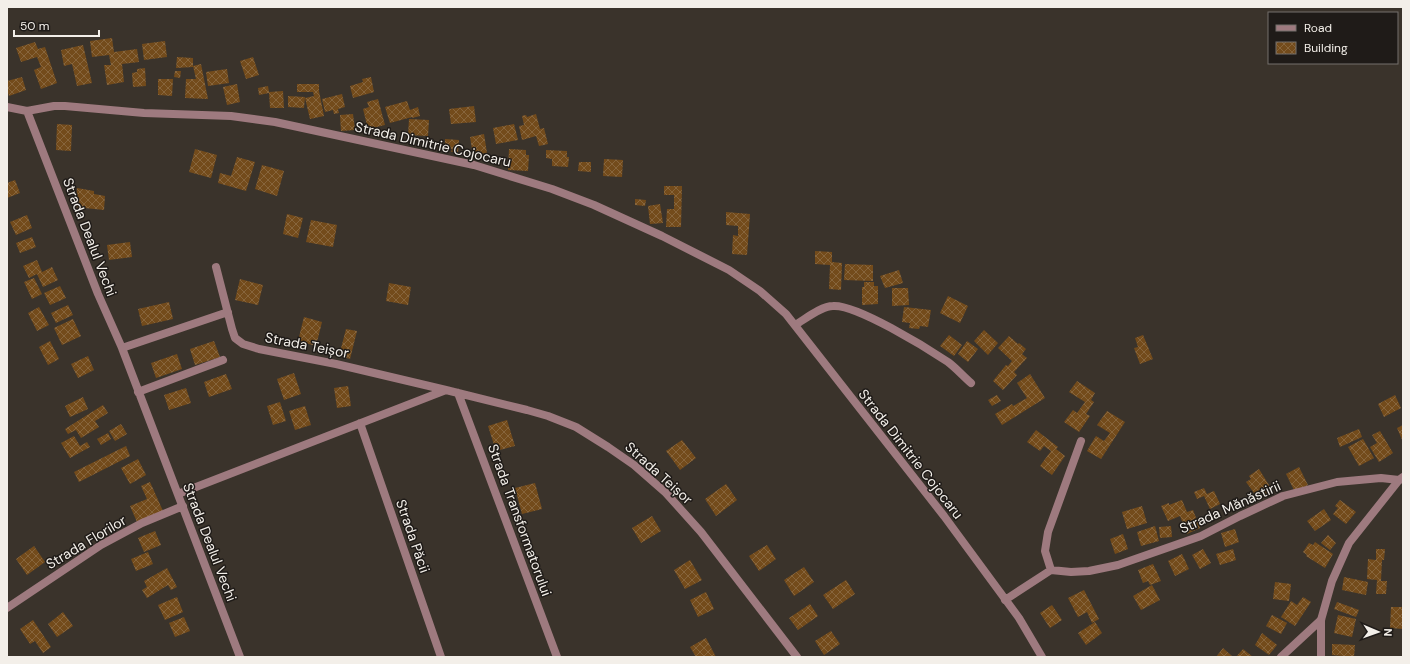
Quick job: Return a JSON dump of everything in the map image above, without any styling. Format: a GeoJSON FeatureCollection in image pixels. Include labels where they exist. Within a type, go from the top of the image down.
{"type":"FeatureCollection","features":[{"type":"Feature","properties":{"kind":"street","name":"Strada Dimitrie Cojocaru"},"geometry":{"type":"LineString","coordinates":[[27,111],[54,106],[65,106],[144,113],[231,116],[275,122],[474,165],[552,189],[594,205],[662,236],[729,270],[760,291],[786,314],[944,516],[1019,618],[1040,656]]}},
{"type":"Feature","properties":{"kind":"street"},"geometry":{"type":"LineString","coordinates":[[7,107],[27,111]]}},
{"type":"Feature","properties":{"kind":"street","name":"Strada Dealul Vechi"},"geometry":{"type":"LineString","coordinates":[[27,111],[98,294],[122,348],[240,657]]}},
{"type":"Feature","properties":{"kind":"street","name":"Strada Teișor"},"geometry":{"type":"LineString","coordinates":[[216,267],[235,338],[243,344],[259,349],[336,364],[548,416],[576,427],[608,446],[634,465],[666,493],[701,532],[797,657]]}},
{"type":"Feature","properties":{"kind":"street"},"geometry":{"type":"LineString","coordinates":[[794,325],[821,310],[832,306],[847,308],[892,328],[949,363],[971,383]]}},
{"type":"Feature","properties":{"kind":"street"},"geometry":{"type":"LineString","coordinates":[[122,348],[228,312]]}},
{"type":"Feature","properties":{"kind":"street"},"geometry":{"type":"LineString","coordinates":[[138,392],[223,360]]}},
{"type":"Feature","properties":{"kind":"street"},"geometry":{"type":"LineString","coordinates":[[178,494],[446,390]]}},
{"type":"Feature","properties":{"kind":"street","name":"Strada Transformatorului"},"geometry":{"type":"LineString","coordinates":[[458,393],[557,657]]}},
{"type":"Feature","properties":{"kind":"street","name":"Strada Păcii"},"geometry":{"type":"LineString","coordinates":[[360,423],[441,657]]}},
{"type":"Feature","properties":{"kind":"street"},"geometry":{"type":"LineString","coordinates":[[1006,600],[1051,570],[1045,551],[1048,532],[1081,441]]}},
{"type":"Feature","properties":{"kind":"street","name":"Strada Mănăstirii"},"geometry":{"type":"LineString","coordinates":[[1051,570],[1071,572],[1088,571],[1118,565],[1201,536],[1283,496],[1337,482],[1380,478],[1401,478]]}},
{"type":"Feature","properties":{"kind":"street","name":"Strada Mănăstirii"},"geometry":{"type":"LineString","coordinates":[[1321,657],[1321,620],[1332,581],[1349,544],[1401,478]]}},
{"type":"Feature","properties":{"kind":"street","name":"Strada Florilor"},"geometry":{"type":"LineString","coordinates":[[8,606],[101,545],[142,523],[182,506]]}},
{"type":"Feature","properties":{"kind":"street"},"geometry":{"type":"LineString","coordinates":[[1281,657],[1321,620]]}},
{"type":"Feature","properties":{"kind":"building"},"geometry":{"type":"Polygon","coordinates":[[[112,38],[114,52],[137,49],[139,62],[122,64],[124,82],[107,85],[104,65],[111,65],[109,55],[92,57],[90,41],[112,38]]]}},
{"type":"Feature","properties":{"kind":"building"},"geometry":{"type":"Polygon","coordinates":[[[165,41],[167,57],[144,60],[142,44],[165,41]]]}},
{"type":"Feature","properties":{"kind":"building"},"geometry":{"type":"Polygon","coordinates":[[[35,42],[38,49],[45,47],[57,83],[41,89],[34,70],[41,67],[37,57],[21,62],[16,48],[35,42]]]}},
{"type":"Feature","properties":{"kind":"building"},"geometry":{"type":"Polygon","coordinates":[[[83,45],[92,83],[77,86],[72,64],[64,66],[61,50],[83,45]]]}},
{"type":"Feature","properties":{"kind":"building"},"geometry":{"type":"Polygon","coordinates":[[[177,57],[193,58],[193,67],[176,68],[177,57]]]}},
{"type":"Feature","properties":{"kind":"building"},"geometry":{"type":"Polygon","coordinates":[[[253,57],[259,75],[246,79],[240,61],[253,57]]]}},
{"type":"Feature","properties":{"kind":"building"},"geometry":{"type":"Polygon","coordinates":[[[201,64],[208,99],[185,98],[186,79],[196,79],[193,66],[201,64]]]}},
{"type":"Feature","properties":{"kind":"building"},"geometry":{"type":"Polygon","coordinates":[[[145,68],[146,86],[133,87],[132,73],[137,72],[137,69],[145,68]]]}},
{"type":"Feature","properties":{"kind":"building"},"geometry":{"type":"Polygon","coordinates":[[[227,69],[229,83],[208,86],[206,72],[227,69]]]}},
{"type":"Feature","properties":{"kind":"building"},"geometry":{"type":"Polygon","coordinates":[[[175,71],[181,71],[180,78],[174,77],[175,71]]]}},
{"type":"Feature","properties":{"kind":"building"},"geometry":{"type":"Polygon","coordinates":[[[22,77],[26,90],[9,96],[7,81],[22,77]]]}},
{"type":"Feature","properties":{"kind":"building"},"geometry":{"type":"Polygon","coordinates":[[[371,77],[374,92],[353,98],[350,86],[363,82],[362,79],[371,77]]]}},
{"type":"Feature","properties":{"kind":"building"},"geometry":{"type":"Polygon","coordinates":[[[158,79],[173,79],[172,96],[158,95],[158,79]]]}},
{"type":"Feature","properties":{"kind":"building"},"geometry":{"type":"Polygon","coordinates":[[[237,84],[240,102],[227,105],[223,87],[237,84]]]}},
{"type":"Feature","properties":{"kind":"building"},"geometry":{"type":"Polygon","coordinates":[[[297,84],[319,84],[324,116],[310,119],[305,98],[314,96],[313,92],[297,92],[297,84]]]}},
{"type":"Feature","properties":{"kind":"building"},"geometry":{"type":"Polygon","coordinates":[[[268,86],[269,92],[283,91],[284,108],[270,108],[269,93],[259,95],[258,88],[268,86]]]}},
{"type":"Feature","properties":{"kind":"building"},"geometry":{"type":"Polygon","coordinates":[[[342,94],[345,107],[338,109],[339,113],[334,114],[333,110],[325,112],[322,99],[342,94]]]}},
{"type":"Feature","properties":{"kind":"building"},"geometry":{"type":"Polygon","coordinates":[[[288,96],[305,97],[304,108],[288,107],[288,96]]]}},
{"type":"Feature","properties":{"kind":"building"},"geometry":{"type":"Polygon","coordinates":[[[378,99],[385,125],[368,129],[363,109],[369,107],[367,102],[378,99]]]}},
{"type":"Feature","properties":{"kind":"building"},"geometry":{"type":"Polygon","coordinates":[[[407,101],[410,110],[418,107],[420,116],[390,123],[385,107],[407,101]]]}},
{"type":"Feature","properties":{"kind":"building"},"geometry":{"type":"Polygon","coordinates":[[[474,106],[476,122],[451,124],[449,109],[474,106]]]}},
{"type":"Feature","properties":{"kind":"building"},"geometry":{"type":"Polygon","coordinates":[[[353,114],[355,130],[341,131],[340,115],[353,114]]]}},
{"type":"Feature","properties":{"kind":"building"},"geometry":{"type":"Polygon","coordinates":[[[536,114],[540,129],[544,128],[548,144],[539,146],[536,136],[522,140],[519,126],[524,125],[522,116],[526,115],[527,117],[536,114]]]}},
{"type":"Feature","properties":{"kind":"building"},"geometry":{"type":"Polygon","coordinates":[[[409,119],[429,120],[428,136],[408,135],[409,119]]]}},
{"type":"Feature","properties":{"kind":"building"},"geometry":{"type":"Polygon","coordinates":[[[57,124],[72,125],[71,151],[56,150],[57,124]]]}},
{"type":"Feature","properties":{"kind":"building"},"geometry":{"type":"Polygon","coordinates":[[[514,124],[518,140],[496,144],[493,128],[514,124]]]}},
{"type":"Feature","properties":{"kind":"building"},"geometry":{"type":"Polygon","coordinates":[[[484,134],[487,153],[473,155],[470,137],[484,134]]]}},
{"type":"Feature","properties":{"kind":"building"},"geometry":{"type":"Polygon","coordinates":[[[445,139],[459,140],[458,152],[451,152],[452,149],[445,148],[445,139]]]}},
{"type":"Feature","properties":{"kind":"building"},"geometry":{"type":"Polygon","coordinates":[[[195,149],[217,155],[211,178],[189,172],[195,149]]]}},
{"type":"Feature","properties":{"kind":"building"},"geometry":{"type":"Polygon","coordinates":[[[509,149],[526,150],[526,155],[529,155],[528,171],[508,170],[509,149]]]}},
{"type":"Feature","properties":{"kind":"building"},"geometry":{"type":"Polygon","coordinates":[[[546,150],[567,151],[567,157],[569,157],[568,167],[552,166],[552,159],[546,158],[546,150]]]}},
{"type":"Feature","properties":{"kind":"building"},"geometry":{"type":"Polygon","coordinates":[[[237,157],[255,162],[246,191],[218,183],[220,173],[231,176],[237,157]]]}},
{"type":"Feature","properties":{"kind":"building"},"geometry":{"type":"Polygon","coordinates":[[[604,159],[623,160],[622,177],[603,176],[604,159]]]}},
{"type":"Feature","properties":{"kind":"building"},"geometry":{"type":"Polygon","coordinates":[[[579,162],[591,162],[591,172],[578,171],[579,162]]]}},
{"type":"Feature","properties":{"kind":"building"},"geometry":{"type":"Polygon","coordinates":[[[262,165],[284,171],[277,196],[255,189],[262,165]]]}},
{"type":"Feature","properties":{"kind":"building"},"geometry":{"type":"Polygon","coordinates":[[[15,180],[20,193],[7,198],[7,183],[15,180]]]}},
{"type":"Feature","properties":{"kind":"building"},"geometry":{"type":"Polygon","coordinates":[[[664,186],[682,186],[681,227],[666,227],[667,209],[674,209],[674,195],[664,195],[664,186]]]}},
{"type":"Feature","properties":{"kind":"building"},"geometry":{"type":"Polygon","coordinates":[[[77,188],[94,191],[94,194],[105,196],[104,210],[75,207],[77,188]]]}},
{"type":"Feature","properties":{"kind":"building"},"geometry":{"type":"Polygon","coordinates":[[[635,199],[646,200],[645,206],[635,205],[635,199]]]}},
{"type":"Feature","properties":{"kind":"building"},"geometry":{"type":"Polygon","coordinates":[[[660,204],[663,223],[650,224],[648,206],[660,204]]]}},
{"type":"Feature","properties":{"kind":"building"},"geometry":{"type":"Polygon","coordinates":[[[726,212],[750,214],[747,255],[732,254],[733,235],[738,236],[738,226],[726,225],[726,212]]]}},
{"type":"Feature","properties":{"kind":"building"},"geometry":{"type":"Polygon","coordinates":[[[287,214],[303,218],[298,238],[283,234],[287,214]]]}},
{"type":"Feature","properties":{"kind":"building"},"geometry":{"type":"Polygon","coordinates":[[[27,215],[32,228],[16,235],[10,222],[27,215]]]}},
{"type":"Feature","properties":{"kind":"building"},"geometry":{"type":"Polygon","coordinates":[[[311,220],[337,225],[333,247],[306,242],[311,220]]]}},
{"type":"Feature","properties":{"kind":"building"},"geometry":{"type":"Polygon","coordinates":[[[32,237],[36,247],[20,253],[16,243],[32,237]]]}},
{"type":"Feature","properties":{"kind":"building"},"geometry":{"type":"Polygon","coordinates":[[[130,242],[132,257],[109,260],[107,245],[130,242]]]}},
{"type":"Feature","properties":{"kind":"building"},"geometry":{"type":"Polygon","coordinates":[[[815,251],[832,252],[832,262],[842,263],[841,290],[829,289],[830,265],[815,264],[815,251]]]}},
{"type":"Feature","properties":{"kind":"building"},"geometry":{"type":"Polygon","coordinates":[[[37,260],[42,272],[52,267],[58,280],[43,287],[37,274],[29,278],[23,266],[37,260]]]}},
{"type":"Feature","properties":{"kind":"building"},"geometry":{"type":"Polygon","coordinates":[[[845,264],[873,265],[873,281],[844,280],[845,264]]]}},
{"type":"Feature","properties":{"kind":"building"},"geometry":{"type":"Polygon","coordinates":[[[899,270],[903,283],[885,288],[880,276],[899,270]]]}},
{"type":"Feature","properties":{"kind":"building"},"geometry":{"type":"Polygon","coordinates":[[[34,278],[42,294],[32,299],[24,282],[34,278]]]}},
{"type":"Feature","properties":{"kind":"building"},"geometry":{"type":"Polygon","coordinates":[[[240,279],[263,285],[258,305],[235,300],[240,279]]]}},
{"type":"Feature","properties":{"kind":"building"},"geometry":{"type":"Polygon","coordinates":[[[864,282],[874,282],[874,286],[878,286],[878,304],[862,305],[862,287],[864,287],[864,282]]]}},
{"type":"Feature","properties":{"kind":"building"},"geometry":{"type":"Polygon","coordinates":[[[389,283],[411,287],[408,305],[386,301],[389,283]]]}},
{"type":"Feature","properties":{"kind":"building"},"geometry":{"type":"Polygon","coordinates":[[[60,286],[66,298],[50,305],[44,293],[60,286]]]}},
{"type":"Feature","properties":{"kind":"building"},"geometry":{"type":"Polygon","coordinates":[[[892,288],[908,288],[909,305],[892,306],[892,288]]]}},
{"type":"Feature","properties":{"kind":"building"},"geometry":{"type":"Polygon","coordinates":[[[948,296],[968,306],[960,323],[940,313],[948,296]]]}},
{"type":"Feature","properties":{"kind":"building"},"geometry":{"type":"Polygon","coordinates":[[[169,302],[173,319],[142,326],[138,309],[169,302]]]}},
{"type":"Feature","properties":{"kind":"building"},"geometry":{"type":"Polygon","coordinates":[[[68,305],[73,315],[56,323],[51,313],[68,305]]]}},
{"type":"Feature","properties":{"kind":"building"},"geometry":{"type":"Polygon","coordinates":[[[39,307],[49,325],[37,331],[28,313],[39,307]]]}},
{"type":"Feature","properties":{"kind":"building"},"geometry":{"type":"Polygon","coordinates":[[[904,307],[931,310],[928,327],[920,326],[919,329],[909,328],[910,323],[902,322],[904,307]]]}},
{"type":"Feature","properties":{"kind":"building"},"geometry":{"type":"Polygon","coordinates":[[[304,317],[322,322],[316,346],[298,341],[304,317]]]}},
{"type":"Feature","properties":{"kind":"building"},"geometry":{"type":"Polygon","coordinates":[[[73,319],[81,336],[62,345],[54,328],[73,319]]]}},
{"type":"Feature","properties":{"kind":"building"},"geometry":{"type":"Polygon","coordinates":[[[346,329],[357,331],[350,359],[339,356],[346,329]]]}},
{"type":"Feature","properties":{"kind":"building"},"geometry":{"type":"Polygon","coordinates":[[[984,330],[998,343],[988,355],[974,341],[984,330]]]}},
{"type":"Feature","properties":{"kind":"building"},"geometry":{"type":"Polygon","coordinates":[[[949,335],[962,345],[954,356],[940,346],[949,335]]]}},
{"type":"Feature","properties":{"kind":"building"},"geometry":{"type":"Polygon","coordinates":[[[1143,335],[1153,359],[1140,364],[1134,348],[1138,347],[1135,338],[1143,335]]]}},
{"type":"Feature","properties":{"kind":"building"},"geometry":{"type":"Polygon","coordinates":[[[1009,336],[1026,349],[1022,354],[1027,358],[1014,372],[1017,375],[1003,390],[993,381],[1006,365],[1008,366],[1012,361],[998,348],[1009,336]]]}},
{"type":"Feature","properties":{"kind":"building"},"geometry":{"type":"Polygon","coordinates":[[[50,341],[59,359],[48,365],[39,347],[50,341]]]}},
{"type":"Feature","properties":{"kind":"building"},"geometry":{"type":"Polygon","coordinates":[[[214,341],[220,357],[195,365],[190,349],[214,341]]]}},
{"type":"Feature","properties":{"kind":"building"},"geometry":{"type":"Polygon","coordinates":[[[967,341],[978,349],[968,362],[958,354],[967,341]]]}},
{"type":"Feature","properties":{"kind":"building"},"geometry":{"type":"Polygon","coordinates":[[[177,354],[182,369],[156,378],[151,363],[177,354]]]}},
{"type":"Feature","properties":{"kind":"building"},"geometry":{"type":"Polygon","coordinates":[[[88,356],[94,370],[78,378],[71,364],[88,356]]]}},
{"type":"Feature","properties":{"kind":"building"},"geometry":{"type":"Polygon","coordinates":[[[294,373],[301,394],[284,400],[277,379],[294,373]]]}},
{"type":"Feature","properties":{"kind":"building"},"geometry":{"type":"Polygon","coordinates":[[[226,374],[232,389],[209,397],[204,382],[226,374]]]}},
{"type":"Feature","properties":{"kind":"building"},"geometry":{"type":"Polygon","coordinates":[[[1030,374],[1045,398],[1002,425],[995,414],[1012,404],[1013,406],[1027,398],[1017,383],[1030,374]]]}},
{"type":"Feature","properties":{"kind":"building"},"geometry":{"type":"Polygon","coordinates":[[[1077,381],[1095,393],[1091,400],[1094,402],[1086,414],[1090,416],[1079,432],[1064,422],[1073,410],[1077,413],[1085,402],[1069,392],[1077,381]]]}},
{"type":"Feature","properties":{"kind":"building"},"geometry":{"type":"Polygon","coordinates":[[[348,386],[351,406],[337,408],[334,388],[348,386]]]}},
{"type":"Feature","properties":{"kind":"building"},"geometry":{"type":"Polygon","coordinates":[[[186,388],[191,403],[169,410],[164,395],[186,388]]]}},
{"type":"Feature","properties":{"kind":"building"},"geometry":{"type":"Polygon","coordinates":[[[997,395],[1001,401],[992,406],[988,400],[997,395]]]}},
{"type":"Feature","properties":{"kind":"building"},"geometry":{"type":"Polygon","coordinates":[[[1395,395],[1401,408],[1384,417],[1378,404],[1395,395]]]}},
{"type":"Feature","properties":{"kind":"building"},"geometry":{"type":"Polygon","coordinates":[[[83,397],[88,409],[70,417],[65,406],[83,397]]]}},
{"type":"Feature","properties":{"kind":"building"},"geometry":{"type":"Polygon","coordinates":[[[280,402],[286,421],[273,425],[267,406],[280,402]]]}},
{"type":"Feature","properties":{"kind":"building"},"geometry":{"type":"Polygon","coordinates":[[[103,405],[108,413],[95,421],[99,427],[81,438],[76,430],[68,434],[65,429],[103,405]]]}},
{"type":"Feature","properties":{"kind":"building"},"geometry":{"type":"Polygon","coordinates":[[[305,406],[311,425],[295,430],[289,411],[305,406]]]}},
{"type":"Feature","properties":{"kind":"building"},"geometry":{"type":"Polygon","coordinates":[[[1107,411],[1125,422],[1101,459],[1087,451],[1096,436],[1104,441],[1110,433],[1097,425],[1107,411]]]}},
{"type":"Feature","properties":{"kind":"building"},"geometry":{"type":"Polygon","coordinates":[[[507,420],[515,446],[496,451],[488,426],[507,420]]]}},
{"type":"Feature","properties":{"kind":"building"},"geometry":{"type":"Polygon","coordinates":[[[121,424],[127,434],[115,441],[109,431],[121,424]]]}},
{"type":"Feature","properties":{"kind":"building"},"geometry":{"type":"Polygon","coordinates":[[[1403,425],[1403,442],[1397,428],[1403,425]]]}},
{"type":"Feature","properties":{"kind":"building"},"geometry":{"type":"Polygon","coordinates":[[[1359,429],[1362,437],[1340,447],[1337,438],[1359,429]]]}},
{"type":"Feature","properties":{"kind":"building"},"geometry":{"type":"Polygon","coordinates":[[[1036,430],[1058,447],[1056,449],[1065,456],[1052,475],[1040,466],[1051,451],[1044,446],[1040,451],[1027,442],[1036,430]]]}},
{"type":"Feature","properties":{"kind":"building"},"geometry":{"type":"Polygon","coordinates":[[[1380,431],[1393,453],[1379,462],[1370,447],[1377,443],[1372,435],[1380,431]]]}},
{"type":"Feature","properties":{"kind":"building"},"geometry":{"type":"Polygon","coordinates":[[[108,433],[111,439],[101,445],[97,439],[108,433]]]}},
{"type":"Feature","properties":{"kind":"building"},"geometry":{"type":"Polygon","coordinates":[[[74,436],[80,446],[87,442],[90,447],[70,458],[61,443],[74,436]]]}},
{"type":"Feature","properties":{"kind":"building"},"geometry":{"type":"Polygon","coordinates":[[[1363,439],[1374,458],[1359,466],[1348,447],[1363,439]]]}},
{"type":"Feature","properties":{"kind":"building"},"geometry":{"type":"Polygon","coordinates":[[[682,440],[696,458],[680,470],[666,451],[682,440]]]}},
{"type":"Feature","properties":{"kind":"building"},"geometry":{"type":"Polygon","coordinates":[[[126,446],[130,456],[79,482],[74,472],[126,446]]]}},
{"type":"Feature","properties":{"kind":"building"},"geometry":{"type":"Polygon","coordinates":[[[138,459],[146,475],[130,484],[121,468],[138,459]]]}},
{"type":"Feature","properties":{"kind":"building"},"geometry":{"type":"Polygon","coordinates":[[[1299,467],[1308,485],[1295,492],[1286,474],[1299,467]]]}},
{"type":"Feature","properties":{"kind":"building"},"geometry":{"type":"Polygon","coordinates":[[[1259,469],[1272,490],[1265,495],[1261,489],[1254,493],[1246,482],[1251,479],[1249,476],[1259,469]]]}},
{"type":"Feature","properties":{"kind":"building"},"geometry":{"type":"Polygon","coordinates":[[[150,482],[163,511],[137,522],[130,506],[147,499],[141,486],[150,482]]]}},
{"type":"Feature","properties":{"kind":"building"},"geometry":{"type":"Polygon","coordinates":[[[535,483],[542,509],[522,514],[515,488],[535,483]]]}},
{"type":"Feature","properties":{"kind":"building"},"geometry":{"type":"Polygon","coordinates":[[[726,484],[737,500],[716,516],[705,499],[726,484]]]}},
{"type":"Feature","properties":{"kind":"building"},"geometry":{"type":"Polygon","coordinates":[[[1204,488],[1207,494],[1214,491],[1220,504],[1210,509],[1204,496],[1197,499],[1194,492],[1204,488]]]}},
{"type":"Feature","properties":{"kind":"building"},"geometry":{"type":"Polygon","coordinates":[[[1182,500],[1187,512],[1193,510],[1200,528],[1187,534],[1180,516],[1168,521],[1161,506],[1169,503],[1169,505],[1182,500]]]}},
{"type":"Feature","properties":{"kind":"building"},"geometry":{"type":"Polygon","coordinates":[[[1340,500],[1356,512],[1346,524],[1333,514],[1338,508],[1335,506],[1340,500]]]}},
{"type":"Feature","properties":{"kind":"building"},"geometry":{"type":"Polygon","coordinates":[[[1142,506],[1147,523],[1127,529],[1122,512],[1142,506]]]}},
{"type":"Feature","properties":{"kind":"building"},"geometry":{"type":"Polygon","coordinates":[[[1324,509],[1331,520],[1315,531],[1307,521],[1324,509]]]}},
{"type":"Feature","properties":{"kind":"building"},"geometry":{"type":"Polygon","coordinates":[[[652,516],[661,531],[641,543],[632,528],[652,516]]]}},
{"type":"Feature","properties":{"kind":"building"},"geometry":{"type":"Polygon","coordinates":[[[1155,526],[1159,541],[1141,546],[1137,532],[1155,526]]]}},
{"type":"Feature","properties":{"kind":"building"},"geometry":{"type":"Polygon","coordinates":[[[1171,526],[1172,537],[1160,538],[1159,527],[1171,526]]]}},
{"type":"Feature","properties":{"kind":"building"},"geometry":{"type":"Polygon","coordinates":[[[1235,529],[1239,542],[1225,547],[1221,533],[1235,529]]]}},
{"type":"Feature","properties":{"kind":"building"},"geometry":{"type":"Polygon","coordinates":[[[155,531],[161,545],[144,552],[138,538],[155,531]]]}},
{"type":"Feature","properties":{"kind":"building"},"geometry":{"type":"Polygon","coordinates":[[[1123,534],[1128,549],[1115,554],[1110,539],[1123,534]]]}},
{"type":"Feature","properties":{"kind":"building"},"geometry":{"type":"Polygon","coordinates":[[[1328,535],[1336,543],[1330,550],[1321,543],[1328,535]]]}},
{"type":"Feature","properties":{"kind":"building"},"geometry":{"type":"Polygon","coordinates":[[[1315,542],[1333,554],[1325,568],[1306,556],[1307,555],[1303,552],[1309,543],[1313,545],[1315,542]]]}},
{"type":"Feature","properties":{"kind":"building"},"geometry":{"type":"Polygon","coordinates":[[[767,545],[776,559],[759,571],[749,556],[767,545]]]}},
{"type":"Feature","properties":{"kind":"building"},"geometry":{"type":"Polygon","coordinates":[[[34,546],[45,562],[27,575],[16,559],[34,546]]]}},
{"type":"Feature","properties":{"kind":"building"},"geometry":{"type":"Polygon","coordinates":[[[1203,549],[1211,563],[1200,569],[1192,555],[1203,549]]]}},
{"type":"Feature","properties":{"kind":"building"},"geometry":{"type":"Polygon","coordinates":[[[1233,549],[1236,560],[1220,565],[1216,554],[1233,549]]]}},
{"type":"Feature","properties":{"kind":"building"},"geometry":{"type":"Polygon","coordinates":[[[1376,549],[1385,549],[1384,560],[1382,560],[1381,581],[1387,581],[1386,594],[1376,594],[1377,580],[1367,579],[1368,559],[1376,560],[1376,549]]]}},
{"type":"Feature","properties":{"kind":"building"},"geometry":{"type":"Polygon","coordinates":[[[148,552],[153,564],[136,571],[131,559],[148,552]]]}},
{"type":"Feature","properties":{"kind":"building"},"geometry":{"type":"Polygon","coordinates":[[[1182,554],[1189,569],[1175,576],[1168,561],[1182,554]]]}},
{"type":"Feature","properties":{"kind":"building"},"geometry":{"type":"Polygon","coordinates":[[[690,560],[702,580],[685,589],[674,570],[690,560]]]}},
{"type":"Feature","properties":{"kind":"building"},"geometry":{"type":"Polygon","coordinates":[[[1153,564],[1161,581],[1150,585],[1148,581],[1143,583],[1138,570],[1153,564]]]}},
{"type":"Feature","properties":{"kind":"building"},"geometry":{"type":"Polygon","coordinates":[[[804,567],[814,582],[794,596],[784,580],[804,567]]]}},
{"type":"Feature","properties":{"kind":"building"},"geometry":{"type":"Polygon","coordinates":[[[167,568],[177,587],[171,590],[168,585],[147,598],[142,590],[147,587],[144,581],[167,568]]]}},
{"type":"Feature","properties":{"kind":"building"},"geometry":{"type":"Polygon","coordinates":[[[1344,577],[1368,582],[1366,595],[1342,590],[1344,577]]]}},
{"type":"Feature","properties":{"kind":"building"},"geometry":{"type":"Polygon","coordinates":[[[846,580],[855,594],[833,609],[823,595],[846,580]]]}},
{"type":"Feature","properties":{"kind":"building"},"geometry":{"type":"Polygon","coordinates":[[[1275,582],[1291,584],[1289,601],[1273,599],[1275,582]]]}},
{"type":"Feature","properties":{"kind":"building"},"geometry":{"type":"Polygon","coordinates":[[[1152,585],[1160,600],[1141,610],[1133,596],[1152,585]]]}},
{"type":"Feature","properties":{"kind":"building"},"geometry":{"type":"Polygon","coordinates":[[[1084,590],[1099,619],[1092,623],[1087,612],[1078,617],[1068,598],[1084,590]]]}},
{"type":"Feature","properties":{"kind":"building"},"geometry":{"type":"Polygon","coordinates":[[[706,592],[714,609],[698,617],[690,600],[706,592]]]}},
{"type":"Feature","properties":{"kind":"building"},"geometry":{"type":"Polygon","coordinates":[[[177,597],[183,612],[165,620],[158,605],[177,597]]]}},
{"type":"Feature","properties":{"kind":"building"},"geometry":{"type":"Polygon","coordinates":[[[1303,597],[1311,602],[1295,626],[1281,617],[1291,601],[1297,605],[1303,597]]]}},
{"type":"Feature","properties":{"kind":"building"},"geometry":{"type":"Polygon","coordinates":[[[1337,602],[1359,610],[1356,617],[1334,609],[1337,602]]]}},
{"type":"Feature","properties":{"kind":"building"},"geometry":{"type":"Polygon","coordinates":[[[810,604],[818,616],[798,630],[789,618],[810,604]]]}},
{"type":"Feature","properties":{"kind":"building"},"geometry":{"type":"Polygon","coordinates":[[[1052,605],[1062,620],[1050,628],[1040,613],[1052,605]]]}},
{"type":"Feature","properties":{"kind":"building"},"geometry":{"type":"Polygon","coordinates":[[[1391,607],[1403,607],[1403,629],[1390,628],[1391,607]]]}},
{"type":"Feature","properties":{"kind":"building"},"geometry":{"type":"Polygon","coordinates":[[[63,612],[73,626],[57,637],[48,624],[63,612]]]}},
{"type":"Feature","properties":{"kind":"building"},"geometry":{"type":"Polygon","coordinates":[[[1272,615],[1287,623],[1281,634],[1266,626],[1272,615]]]}},
{"type":"Feature","properties":{"kind":"building"},"geometry":{"type":"Polygon","coordinates":[[[1338,615],[1356,619],[1352,637],[1334,633],[1338,615]]]}},
{"type":"Feature","properties":{"kind":"building"},"geometry":{"type":"Polygon","coordinates":[[[184,617],[190,631],[175,637],[169,623],[184,617]]]}},
{"type":"Feature","properties":{"kind":"building"},"geometry":{"type":"Polygon","coordinates":[[[33,620],[51,647],[43,653],[35,641],[30,644],[20,629],[33,620]]]}},
{"type":"Feature","properties":{"kind":"building"},"geometry":{"type":"Polygon","coordinates":[[[1095,622],[1102,633],[1086,645],[1078,633],[1095,622]]]}},
{"type":"Feature","properties":{"kind":"building"},"geometry":{"type":"Polygon","coordinates":[[[831,631],[840,644],[824,655],[815,641],[831,631]]]}},
{"type":"Feature","properties":{"kind":"building"},"geometry":{"type":"Polygon","coordinates":[[[1262,633],[1277,645],[1269,655],[1255,645],[1262,633]]]}},
{"type":"Feature","properties":{"kind":"building"},"geometry":{"type":"Polygon","coordinates":[[[706,638],[716,657],[696,657],[690,647],[706,638]]]}},
{"type":"Feature","properties":{"kind":"building"},"geometry":{"type":"Polygon","coordinates":[[[1332,644],[1355,645],[1354,657],[1332,655],[1332,644]]]}},
{"type":"Feature","properties":{"kind":"building"},"geometry":{"type":"Polygon","coordinates":[[[1223,648],[1233,657],[1216,657],[1223,648]]]}},
{"type":"Feature","properties":{"kind":"building"},"geometry":{"type":"Polygon","coordinates":[[[1243,649],[1253,657],[1236,657],[1243,649]]]}}]}
